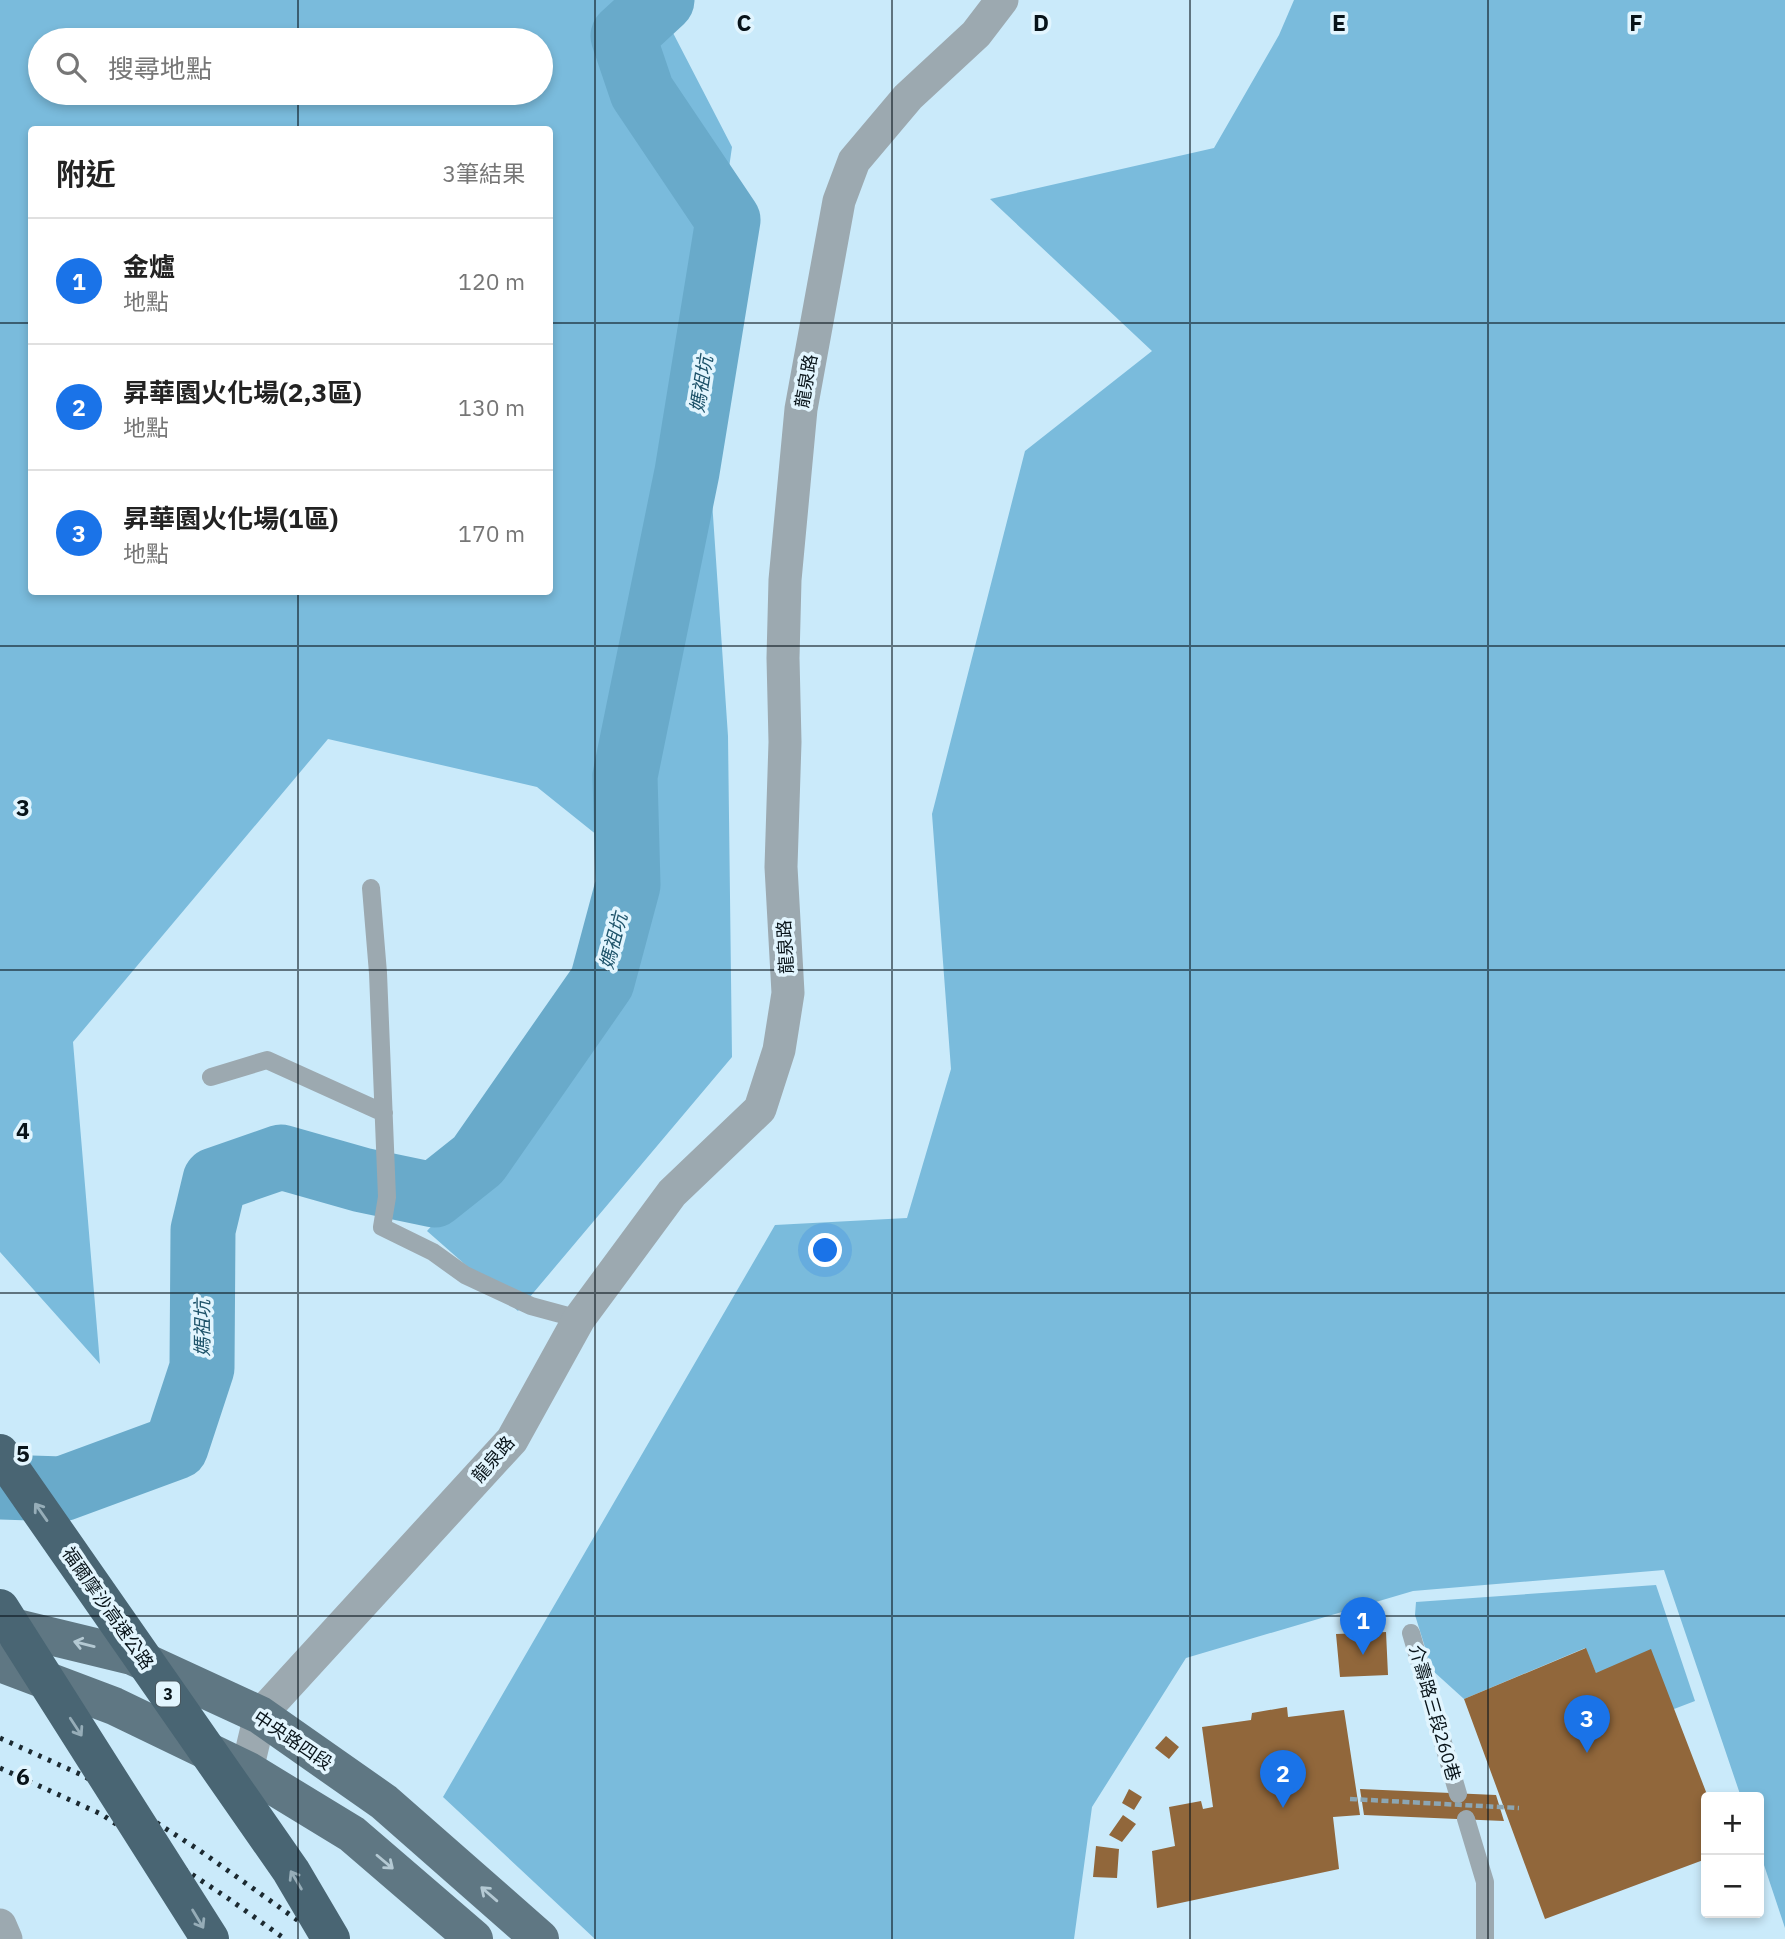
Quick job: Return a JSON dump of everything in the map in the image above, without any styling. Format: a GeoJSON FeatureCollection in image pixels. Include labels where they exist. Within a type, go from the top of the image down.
{"type":"FeatureCollection","features":[{"type":"Feature","properties":{"kind":"highway","name":"福爾摩沙高速公路"},"geometry":{"type":"LineString","coordinates":[[0,1452],[291,1871],[331,1939]]}},
{"type":"Feature","properties":{"kind":"highway"},"geometry":{"type":"LineString","coordinates":[[0,1608],[210,1939]]}},
{"type":"Feature","properties":{"kind":"main road","name":"中央路四段"},"geometry":{"type":"LineString","coordinates":[[0,1624],[132,1656],[260,1715],[384,1802],[540,1939]]}},
{"type":"Feature","properties":{"kind":"main road","name":"3"},"geometry":{"type":"LineString","coordinates":[[0,1663],[114,1706],[247,1770],[352,1834],[474,1939]]}},
{"type":"Feature","properties":{"kind":"street","name":"龍泉路"},"geometry":{"type":"LineString","coordinates":[[247,1770],[260,1715],[512,1440],[579,1319],[672,1194],[760,1109],[779,1050],[788,993],[781,867],[785,742],[785,580],[801,409],[839,201],[854,161],[908,97],[976,34],[1002,0]]}},
{"type":"Feature","properties":{"kind":"street"},"geometry":{"type":"LineString","coordinates":[[0,1925],[6,1939]]}},
{"type":"Feature","properties":{"kind":"lane"},"geometry":{"type":"LineString","coordinates":[[371,888],[387,1196],[382,1227],[433,1252],[465,1275],[531,1306],[579,1319]]}},
{"type":"Feature","properties":{"kind":"lane"},"geometry":{"type":"LineString","coordinates":[[211,1077],[267,1059],[384,1114]]}},
{"type":"Feature","properties":{"kind":"lane","name":"介壽路三段260巷"},"geometry":{"type":"LineString","coordinates":[[1411,1633],[1458,1794]]}},
{"type":"Feature","properties":{"kind":"lane"},"geometry":{"type":"LineString","coordinates":[[1466,1819],[1485,1882],[1485,1939]]}},
{"type":"Feature","properties":{"kind":"path"},"geometry":{"type":"LineString","coordinates":[[1350,1799],[1519,1808]]}},
{"type":"Feature","properties":{"kind":"shaded area"},"geometry":{"type":"Polygon","coordinates":[[[0,0],[656,0],[732,147],[702,354],[728,736],[732,1057],[518,1311],[427,1231],[560,1084],[658,884],[537,787],[328,739],[73,1042],[100,1364],[0,1252],[0,0]]]}},
{"type":"Feature","properties":{"kind":"shaded area"},"geometry":{"type":"Polygon","coordinates":[[[1294,0],[1785,0],[1785,1928],[1764,1865],[1764,1792],[1739,1792],[1664,1570],[1413,1591],[1186,1658],[1092,1807],[1074,1939],[595,1939],[443,1797],[775,1225],[907,1218],[951,1069],[932,814],[1025,451],[1152,351],[990,199],[1214,148],[1279,35],[1294,0]]]}},
{"type":"Feature","properties":{"kind":"shaded area"},"geometry":{"type":"Polygon","coordinates":[[[1656,1585],[1695,1701],[1674,1709],[1596,1673],[1585,1648],[1464,1699],[1432,1670],[1415,1615],[1416,1602],[1656,1585]]]}},
{"type":"Feature","properties":{"kind":"building"},"geometry":{"type":"Polygon","coordinates":[[[1386,1632],[1388,1675],[1340,1677],[1336,1634],[1386,1632]]]}},
{"type":"Feature","properties":{"kind":"building"},"geometry":{"type":"Polygon","coordinates":[[[1586,1648],[1596,1673],[1651,1649],[1706,1792],[1701,1792],[1701,1861],[1545,1919],[1464,1699],[1586,1648]]]}},
{"type":"Feature","properties":{"kind":"building"},"geometry":{"type":"Polygon","coordinates":[[[1287,1707],[1288,1717],[1344,1710],[1360,1815],[1333,1817],[1339,1869],[1157,1908],[1152,1851],[1175,1846],[1169,1807],[1201,1801],[1203,1809],[1213,1807],[1202,1727],[1251,1720],[1252,1713],[1287,1707]]]}},
{"type":"Feature","properties":{"kind":"building"},"geometry":{"type":"Polygon","coordinates":[[[1166,1736],[1179,1747],[1169,1759],[1155,1748],[1166,1736]]]}},
{"type":"Feature","properties":{"kind":"building"},"geometry":{"type":"Polygon","coordinates":[[[1129,1789],[1142,1797],[1134,1810],[1122,1803],[1129,1789]]]}},
{"type":"Feature","properties":{"kind":"building"},"geometry":{"type":"Polygon","coordinates":[[[1360,1789],[1496,1795],[1504,1821],[1364,1815],[1360,1789]]]}},
{"type":"Feature","properties":{"kind":"building"},"geometry":{"type":"Polygon","coordinates":[[[1123,1815],[1136,1824],[1122,1842],[1109,1835],[1123,1815]]]}},
{"type":"Feature","properties":{"kind":"building"},"geometry":{"type":"Polygon","coordinates":[[[1096,1846],[1119,1849],[1117,1878],[1093,1877],[1096,1846]]]}},
{"type":"Feature","properties":{"kind":"waterway","name":"媽祖坑"},"geometry":{"type":"LineString","coordinates":[[0,1487],[62,1489],[176,1447],[202,1368],[203,1230],[215,1180],[281,1157],[362,1180],[434,1195],[478,1160],[602,982],[628,885],[625,776],[687,472],[728,220],[642,92],[623,36],[662,0]]}},
{"type":"Feature","properties":{"kind":"railway"},"geometry":{"type":"LineString","coordinates":[[0,1738],[84,1776],[199,1850],[324,1939]]}},
{"type":"Feature","properties":{"kind":"railway"},"geometry":{"type":"LineString","coordinates":[[0,1768],[101,1814],[285,1939]]}},
{"type":"Feature","properties":{"kind":"place","name":"金爐"},"geometry":{"type":"Point","coordinates":[1363,1655]}},
{"type":"Feature","properties":{"kind":"place","name":"昇華園火化場(1區)"},"geometry":{"type":"Point","coordinates":[1587,1753]}},
{"type":"Feature","properties":{"kind":"place","name":"昇華園火化場(2,3區)"},"geometry":{"type":"Point","coordinates":[1283,1808]}}]}
